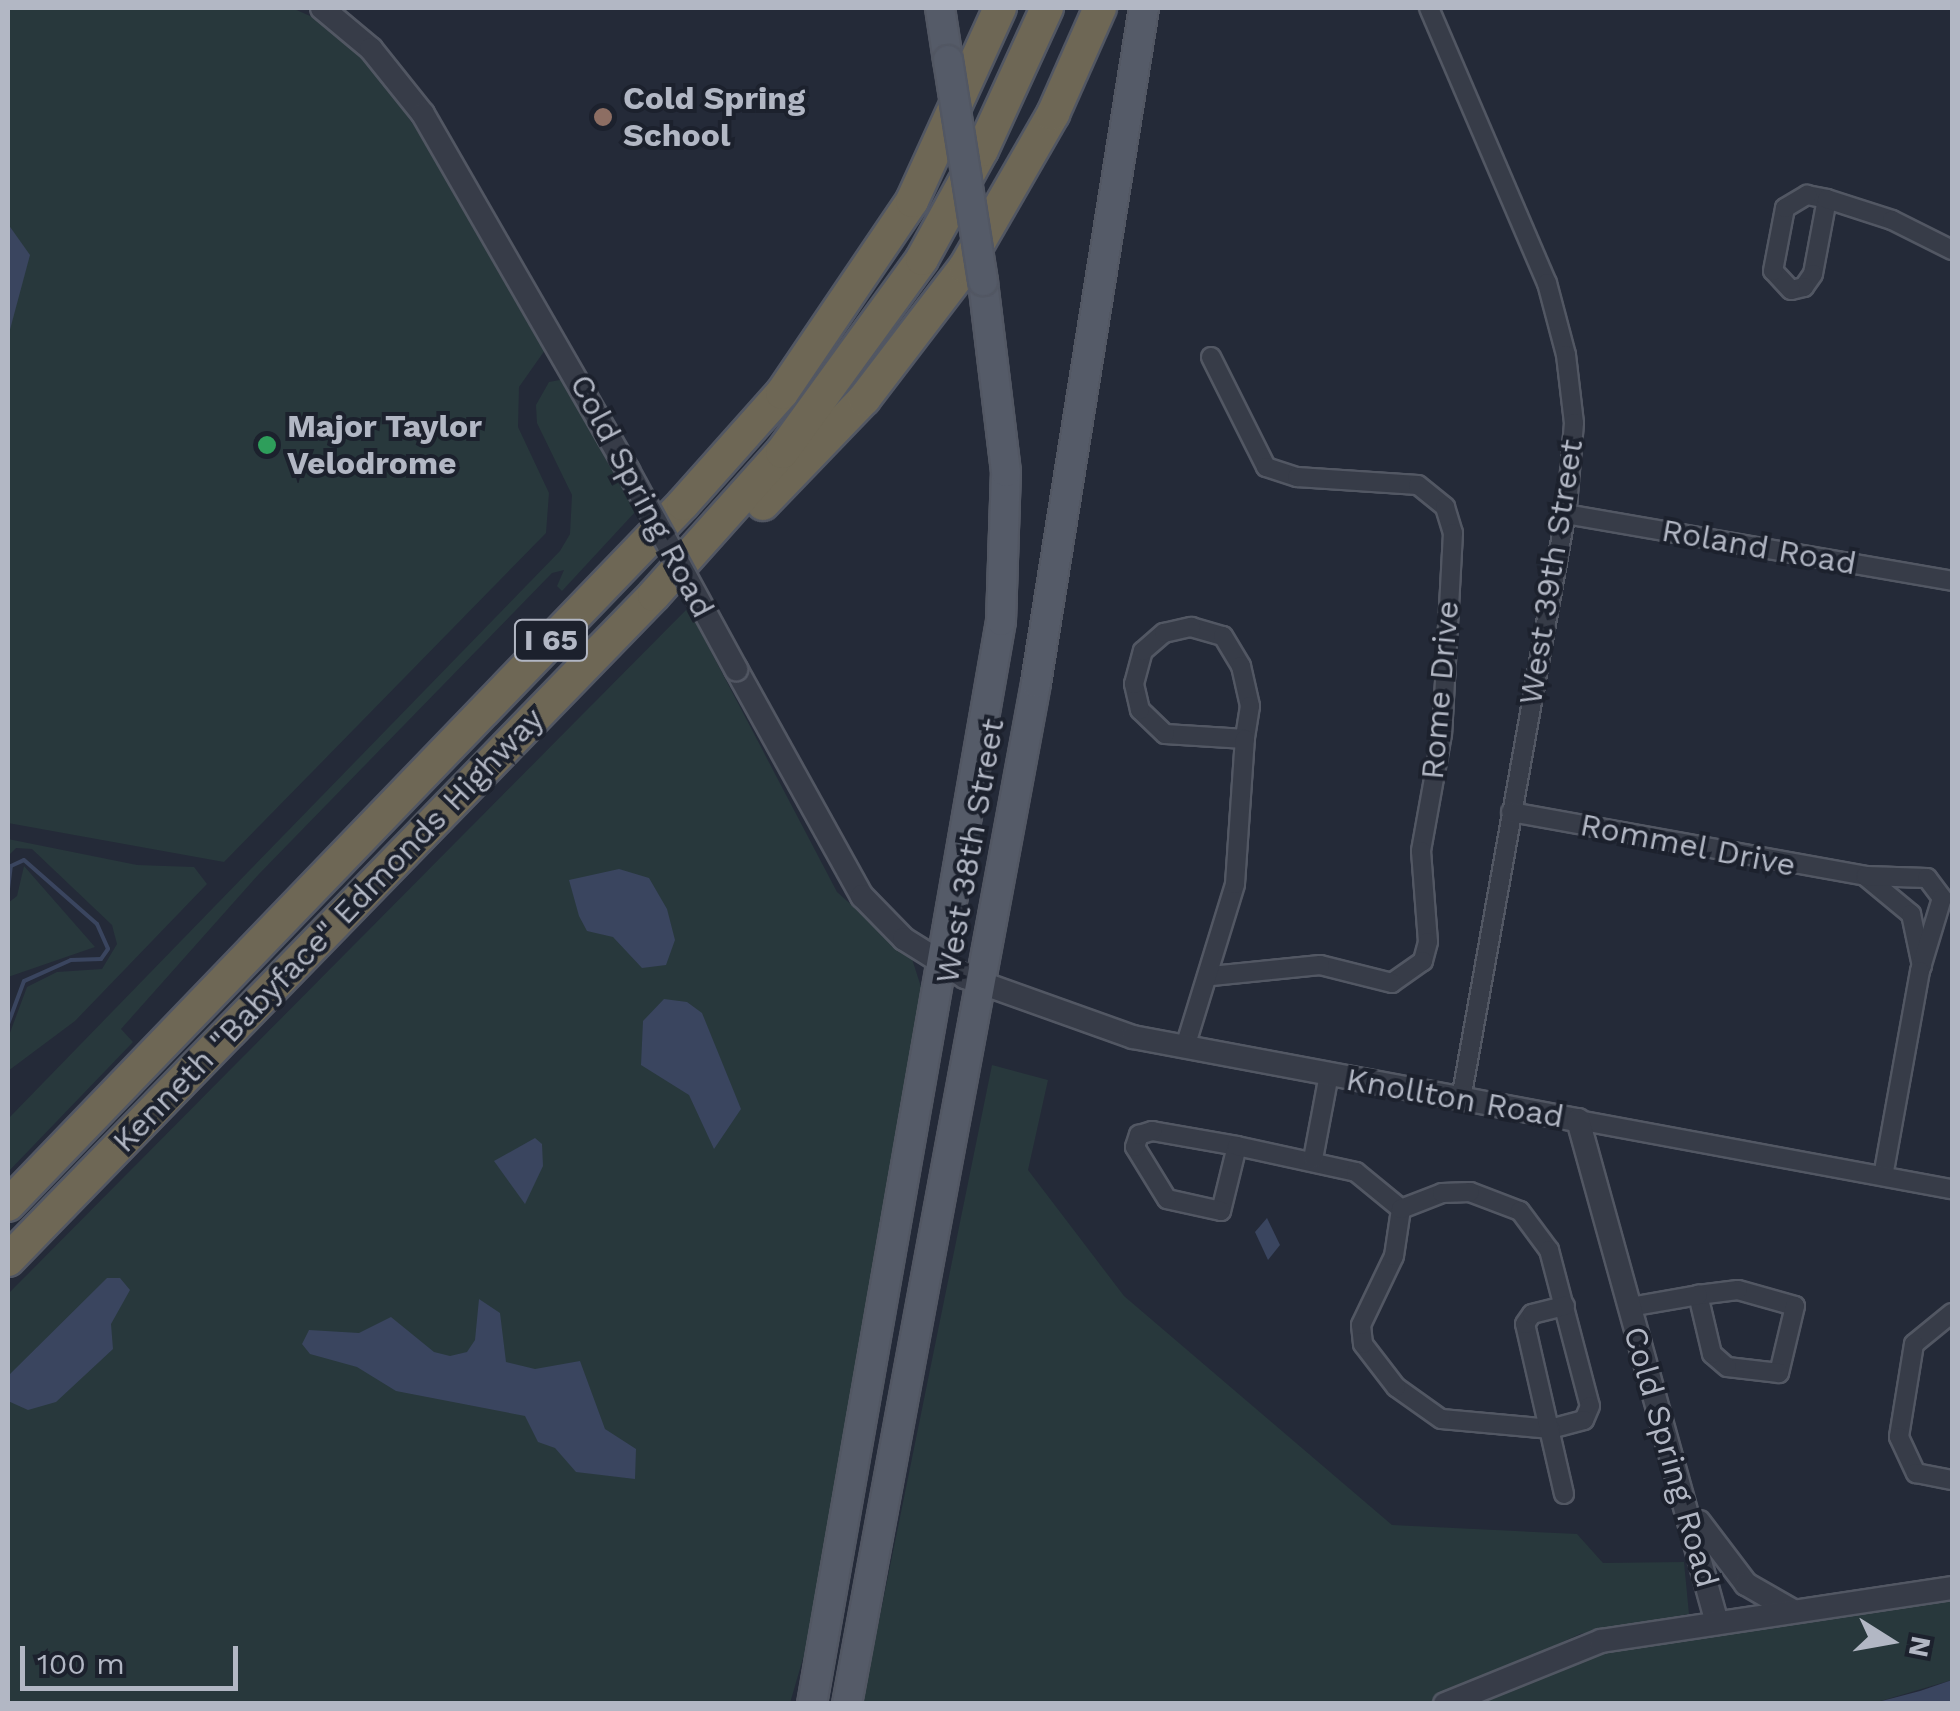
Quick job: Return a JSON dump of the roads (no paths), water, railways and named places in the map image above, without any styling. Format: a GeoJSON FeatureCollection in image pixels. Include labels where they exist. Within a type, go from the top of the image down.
{"type":"FeatureCollection","features":[{"type":"Feature","properties":{"kind":"highway","name":"Kenneth \"Babyface\" Edmonds Highway"},"geometry":{"type":"LineString","coordinates":[[8,1205],[694,494],[782,393],[912,201],[1000,8]]}},
{"type":"Feature","properties":{"kind":"highway","name":"Kenneth \"Babyface\" Edmonds Highway"},"geometry":{"type":"LineString","coordinates":[[8,1260],[654,596],[782,452],[899,296],[964,186],[1047,8]]}},
{"type":"Feature","properties":{"kind":"highway"},"geometry":{"type":"LineString","coordinates":[[654,596],[772,496],[928,318],[1004,205],[1100,8]]}},
{"type":"Feature","properties":{"kind":"main road","name":"West 38th Street"},"geometry":{"type":"LineString","coordinates":[[847,1704],[963,974],[1005,578],[1006,472],[982,281],[940,8]]}},
{"type":"Feature","properties":{"kind":"main road","name":"West 38th Street"},"geometry":{"type":"LineString","coordinates":[[812,1704],[830,1591],[963,974],[1144,8]]}},
{"type":"Feature","properties":{"kind":"main road"},"geometry":{"type":"LineString","coordinates":[[796,1704],[830,1591]]}},
{"type":"Feature","properties":{"kind":"street","name":"Cold Spring Road"},"geometry":{"type":"LineString","coordinates":[[322,8],[371,49],[423,114],[628,471],[854,885],[894,930],[963,974]]}},
{"type":"Feature","properties":{"kind":"street","name":"West 39th Street"},"geometry":{"type":"LineString","coordinates":[[1429,8],[1449,43],[1561,329],[1574,423],[1565,514],[1462,1099]]}},
{"type":"Feature","properties":{"kind":"street"},"geometry":{"type":"LineString","coordinates":[[1827,199],[1813,274],[1804,287],[1786,289],[1774,270],[1785,208],[1798,196],[1827,199],[1892,220],[1952,250]]}},
{"type":"Feature","properties":{"kind":"street","name":"Rome Drive"},"geometry":{"type":"LineString","coordinates":[[1211,357],[1266,468],[1296,477],[1418,485],[1444,507],[1452,533],[1442,734],[1421,851],[1428,942],[1423,961],[1392,983],[1320,965],[1212,976]]}},
{"type":"Feature","properties":{"kind":"street","name":"Roland Road"},"geometry":{"type":"LineString","coordinates":[[1565,514],[1952,581]]}},
{"type":"Feature","properties":{"kind":"street"},"geometry":{"type":"LineString","coordinates":[[1185,1047],[1212,976],[1239,857],[1246,739],[1248,685],[1223,636],[1184,627],[1148,646],[1134,684],[1148,721],[1168,735],[1246,739]]}},
{"type":"Feature","properties":{"kind":"street","name":"Rommel Drive"},"geometry":{"type":"LineString","coordinates":[[1511,812],[1865,876],[1929,879],[1941,892],[1922,966]]}},
{"type":"Feature","properties":{"kind":"street","name":"Rommel Drive"},"geometry":{"type":"LineString","coordinates":[[1865,876],[1896,896],[1915,924],[1922,966]]}},
{"type":"Feature","properties":{"kind":"street"},"geometry":{"type":"LineString","coordinates":[[1883,1176],[1922,966]]}},
{"type":"Feature","properties":{"kind":"street","name":"Knollton Road"},"geometry":{"type":"LineString","coordinates":[[963,974],[1103,1028],[1185,1047],[1952,1189]]}},
{"type":"Feature","properties":{"kind":"street"},"geometry":{"type":"LineString","coordinates":[[1313,1159],[1329,1074]]}},
{"type":"Feature","properties":{"kind":"street","name":"Cold Spring Road"},"geometry":{"type":"LineString","coordinates":[[1578,1120],[1718,1623],[1952,1588]]}},
{"type":"Feature","properties":{"kind":"street"},"geometry":{"type":"LineString","coordinates":[[1237,1146],[1219,1212],[1171,1202],[1135,1147],[1149,1131],[1237,1146],[1313,1159],[1365,1176],[1401,1209]]}},
{"type":"Feature","properties":{"kind":"street"},"geometry":{"type":"LineString","coordinates":[[1462,1191],[1510,1204],[1542,1236],[1590,1411],[1584,1420],[1551,1429],[1434,1417],[1396,1387],[1363,1344],[1361,1325],[1392,1264],[1401,1209],[1462,1191]]}},
{"type":"Feature","properties":{"kind":"street"},"geometry":{"type":"LineString","coordinates":[[1631,1311],[1680,1294],[1693,1296],[1730,1289],[1790,1300],[1796,1308],[1785,1368],[1774,1374],[1716,1359],[1693,1296]]}},
{"type":"Feature","properties":{"kind":"street"},"geometry":{"type":"LineString","coordinates":[[1564,1306],[1532,1314],[1526,1324],[1564,1494]]}},
{"type":"Feature","properties":{"kind":"street"},"geometry":{"type":"LineString","coordinates":[[1952,1313],[1927,1327],[1914,1344],[1898,1436],[1916,1473],[1952,1480]]}},
{"type":"Feature","properties":{"kind":"street"},"geometry":{"type":"LineString","coordinates":[[1679,1484],[1733,1572],[1758,1595],[1794,1612]]}},
{"type":"Feature","properties":{"kind":"street"},"geometry":{"type":"LineString","coordinates":[[1445,1704],[1583,1645],[1718,1623]]}},
{"type":"Feature","properties":{"kind":"water"},"geometry":{"type":"Polygon","coordinates":[[[8,224],[30,255],[8,337],[8,224]]]}},
{"type":"Feature","properties":{"kind":"water"},"geometry":{"type":"Polygon","coordinates":[[[619,869],[649,878],[667,909],[675,940],[666,965],[642,968],[613,937],[587,931],[579,916],[569,880],[619,869]]]}},
{"type":"Feature","properties":{"kind":"water"},"geometry":{"type":"Polygon","coordinates":[[[664,999],[687,1002],[702,1013],[741,1109],[714,1149],[689,1095],[641,1065],[643,1021],[664,999]]]}},
{"type":"Feature","properties":{"kind":"water"},"geometry":{"type":"Polygon","coordinates":[[[535,1138],[542,1144],[543,1166],[525,1204],[494,1161],[535,1138]]]}},
{"type":"Feature","properties":{"kind":"water"},"geometry":{"type":"Polygon","coordinates":[[[1267,1218],[1280,1245],[1268,1260],[1255,1232],[1267,1218]]]}},
{"type":"Feature","properties":{"kind":"water"},"geometry":{"type":"Polygon","coordinates":[[[107,1278],[120,1278],[130,1290],[111,1324],[113,1349],[56,1402],[28,1410],[8,1401],[10,1374],[107,1278]]]}},
{"type":"Feature","properties":{"kind":"water"},"geometry":{"type":"Polygon","coordinates":[[[479,1299],[500,1313],[506,1362],[535,1369],[580,1361],[605,1429],[636,1449],[635,1479],[576,1472],[555,1448],[538,1442],[525,1416],[396,1391],[357,1367],[310,1354],[302,1344],[309,1330],[359,1333],[391,1317],[434,1352],[450,1356],[467,1352],[475,1340],[479,1299]]]}},
{"type":"Feature","properties":{"kind":"water"},"geometry":{"type":"Polygon","coordinates":[[[1952,1680],[1952,1703],[1874,1703],[1920,1691],[1952,1680]]]}},
{"type":"Feature","properties":{"kind":"waterway"},"geometry":{"type":"LineString","coordinates":[[8,889],[11,866],[24,860],[97,924],[108,949],[101,959],[71,960],[24,981],[8,1024]]}},
{"type":"Feature","properties":{"kind":"place","name":"Cold Spring School"},"geometry":{"type":"Point","coordinates":[603,117]}},
{"type":"Feature","properties":{"kind":"place","name":"Major Taylor Velodrome"},"geometry":{"type":"Point","coordinates":[267,445]}}]}
